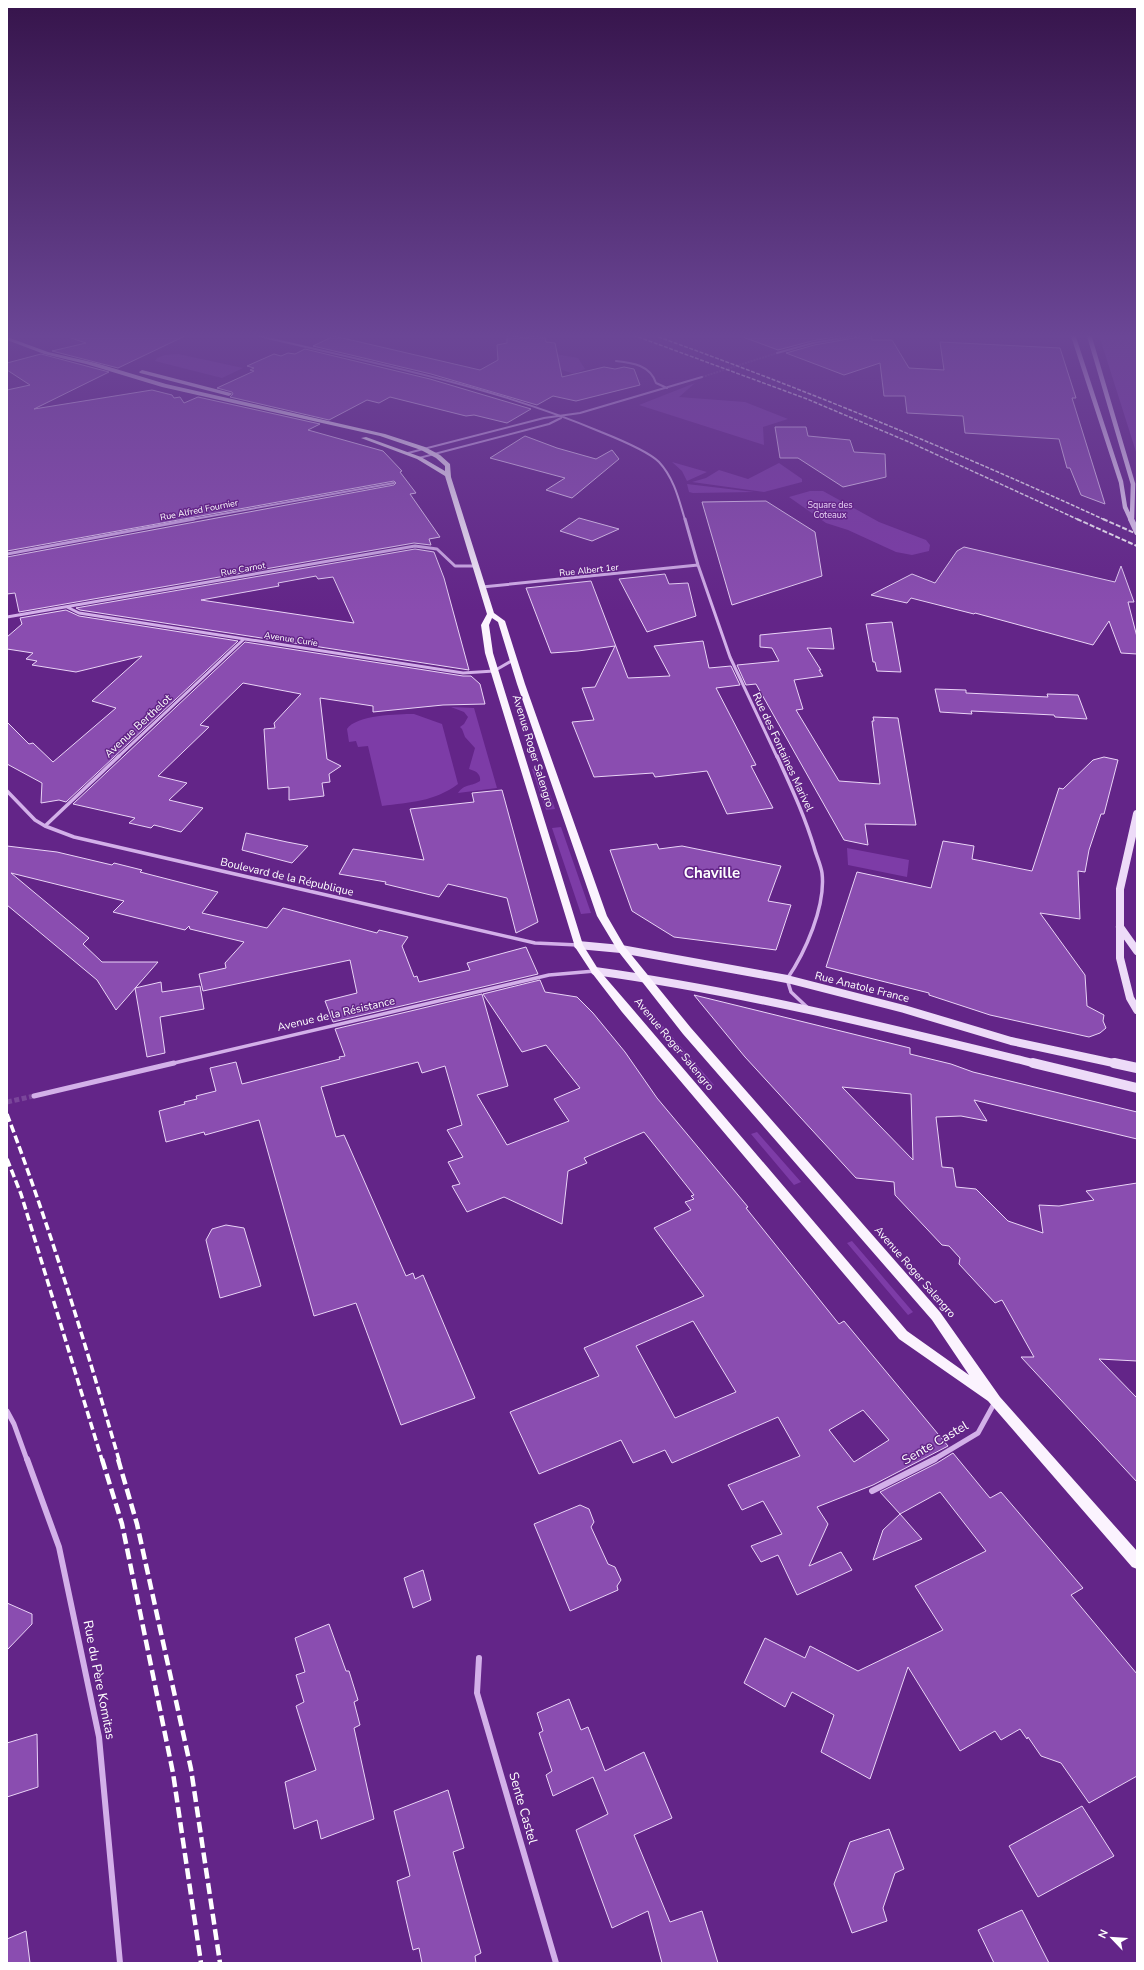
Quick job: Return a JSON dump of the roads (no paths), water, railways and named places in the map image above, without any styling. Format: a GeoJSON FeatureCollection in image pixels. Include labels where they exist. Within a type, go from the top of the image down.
{"type":"FeatureCollection","features":[{"type":"Feature","properties":{"kind":"main road","name":"Avenue Roger Salengro"},"geometry":{"type":"LineString","coordinates":[[331,427],[408,453],[448,475]]}},
{"type":"Feature","properties":{"kind":"main road","name":"Avenue Roger Salengro"},"geometry":{"type":"LineString","coordinates":[[347,427],[422,449],[434,454],[448,465],[448,475],[491,614],[502,621],[513,660],[602,916],[621,949],[646,977],[697,1043],[936,1316],[995,1401],[1137,1562]]}},
{"type":"Feature","properties":{"kind":"main road"},"geometry":{"type":"LineString","coordinates":[[1103,427],[1121,482],[1126,507],[1137,532]]}},
{"type":"Feature","properties":{"kind":"main road"},"geometry":{"type":"LineString","coordinates":[[1116,427],[1133,484],[1132,518]]}},
{"type":"Feature","properties":{"kind":"main road","name":"Avenue Roger Salengro"},"geometry":{"type":"LineString","coordinates":[[491,614],[485,625],[494,671],[578,945],[596,971],[903,1335],[995,1401]]}},
{"type":"Feature","properties":{"kind":"main road"},"geometry":{"type":"LineString","coordinates":[[1137,814],[1120,889],[1120,958],[1130,998],[1137,1010]]}},
{"type":"Feature","properties":{"kind":"main road"},"geometry":{"type":"LineString","coordinates":[[1120,927],[1137,951]]}},
{"type":"Feature","properties":{"kind":"main road","name":"Rue Anatole France"},"geometry":{"type":"LineString","coordinates":[[578,945],[621,949],[787,979],[904,1009],[1011,1041],[1137,1068]]}},
{"type":"Feature","properties":{"kind":"main road","name":"Avenue de la Résistance"},"geometry":{"type":"LineString","coordinates":[[596,971],[646,977]]}},
{"type":"Feature","properties":{"kind":"main road"},"geometry":{"type":"LineString","coordinates":[[646,977],[700,986],[808,1008],[1137,1088]]}},
{"type":"Feature","properties":{"kind":"street"},"geometry":{"type":"LineString","coordinates":[[408,453],[509,427]]}},
{"type":"Feature","properties":{"kind":"street"},"geometry":{"type":"LineString","coordinates":[[419,458],[538,427]]}},
{"type":"Feature","properties":{"kind":"street","name":"Rue des Fontaines Marivel"},"geometry":{"type":"LineString","coordinates":[[588,427],[645,453],[658,461],[667,471],[677,492],[698,565],[730,657],[803,812],[822,873],[820,903],[799,962],[787,979]]}},
{"type":"Feature","properties":{"kind":"street","name":"Rue Alfred Fournier"},"geometry":{"type":"LineString","coordinates":[[7,554],[292,500],[394,483]]}},
{"type":"Feature","properties":{"kind":"street","name":"Rue Carnot"},"geometry":{"type":"LineString","coordinates":[[7,617],[416,546],[437,549],[454,566],[475,566]]}},
{"type":"Feature","properties":{"kind":"street","name":"Rue Albert 1er"},"geometry":{"type":"LineString","coordinates":[[482,587],[698,565]]}},
{"type":"Feature","properties":{"kind":"street","name":"Avenue Curie"},"geometry":{"type":"LineString","coordinates":[[67,607],[79,613],[463,673],[494,671],[513,660]]}},
{"type":"Feature","properties":{"kind":"street","name":"Avenue Berthelot"},"geometry":{"type":"LineString","coordinates":[[45,826],[244,639]]}},
{"type":"Feature","properties":{"kind":"street","name":"Boulevard de la République"},"geometry":{"type":"LineString","coordinates":[[7,791],[35,820],[45,826],[74,837],[535,943],[578,945]]}},
{"type":"Feature","properties":{"kind":"street","name":"Avenue de la Résistance"},"geometry":{"type":"LineString","coordinates":[[34,1096],[549,974],[596,971]]}},
{"type":"Feature","properties":{"kind":"street"},"geometry":{"type":"LineString","coordinates":[[787,979],[791,992],[808,1008]]}},
{"type":"Feature","properties":{"kind":"street","name":"Sente Castel"},"geometry":{"type":"LineString","coordinates":[[872,1491],[927,1463],[978,1433],[995,1401]]}},
{"type":"Feature","properties":{"kind":"street","name":"Rue du Père Komitas"},"geometry":{"type":"LineString","coordinates":[[7,1411],[14,1424],[59,1547],[99,1737],[120,1963]]}},
{"type":"Feature","properties":{"kind":"street","name":"Sente Castel"},"geometry":{"type":"LineString","coordinates":[[479,1658],[477,1693],[556,1963]]}},
{"type":"Feature","properties":{"kind":"tunnel"},"geometry":{"type":"LineString","coordinates":[[7,1102],[34,1096]]}},
{"type":"Feature","properties":{"kind":"railway"},"geometry":{"type":"LineString","coordinates":[[873,427],[1079,520]]}},
{"type":"Feature","properties":{"kind":"railway"},"geometry":{"type":"LineString","coordinates":[[891,427],[994,470],[1105,520]]}},
{"type":"Feature","properties":{"kind":"railway"},"geometry":{"type":"LineString","coordinates":[[1077,519],[1137,546]]}},
{"type":"Feature","properties":{"kind":"railway"},"geometry":{"type":"LineString","coordinates":[[1103,519],[1137,534]]}},
{"type":"Feature","properties":{"kind":"railway"},"geometry":{"type":"LineString","coordinates":[[7,1114],[38,1200],[66,1286],[119,1460]]}},
{"type":"Feature","properties":{"kind":"railway"},"geometry":{"type":"LineString","coordinates":[[7,1159],[21,1194],[102,1460]]}},
{"type":"Feature","properties":{"kind":"railway"},"geometry":{"type":"LineString","coordinates":[[102,1459],[122,1524],[173,1773],[201,1963]]}},
{"type":"Feature","properties":{"kind":"railway"},"geometry":{"type":"LineString","coordinates":[[118,1459],[137,1524],[191,1769],[220,1963]]}},
{"type":"Feature","properties":{"kind":"district","name":"Chaville"},"geometry":{"type":"Point","coordinates":[712,873]}},
{"type":"Feature","properties":{"kind":"park label","name":"Square des Coteaux"},"geometry":{"type":"Point","coordinates":[830,510]}}]}
